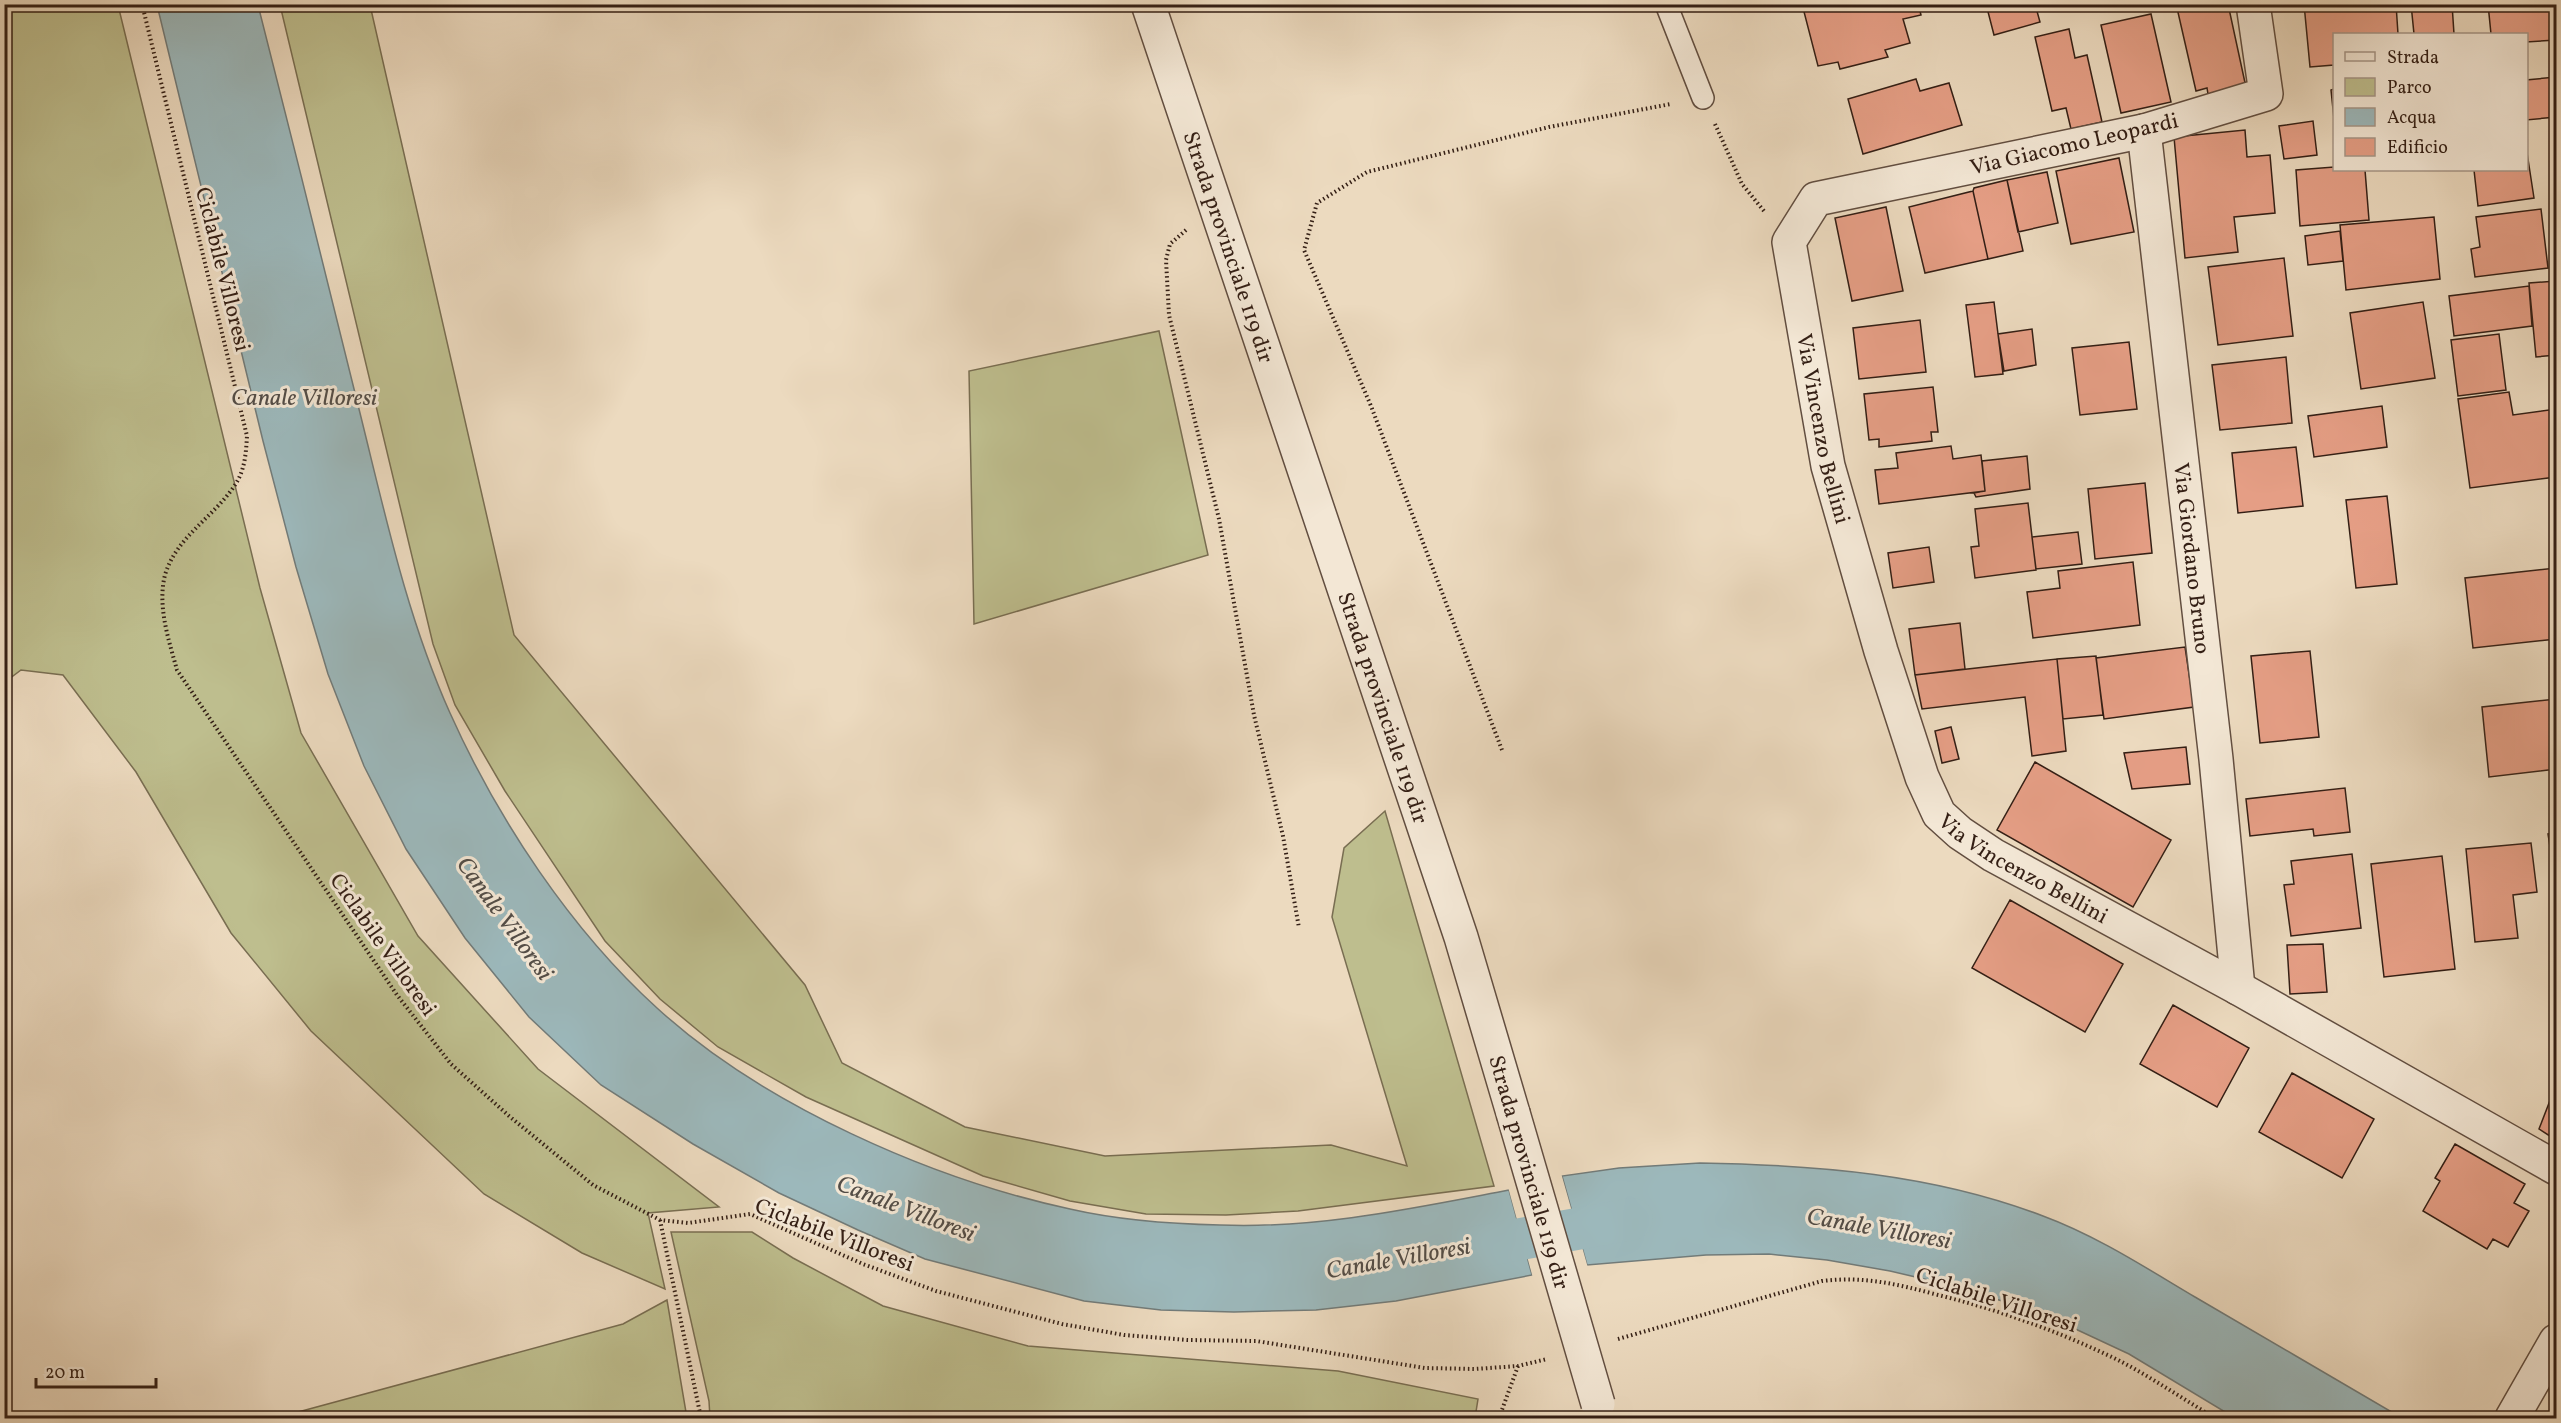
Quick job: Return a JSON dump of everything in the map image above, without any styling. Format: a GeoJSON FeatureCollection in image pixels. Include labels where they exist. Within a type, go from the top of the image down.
{"type":"FeatureCollection","features":[{"type":"Feature","properties":{"kind":"street","name":"Strada provinciale 119 dir"},"geometry":{"type":"LineString","coordinates":[[1148,4],[1461,937],[1600,1411]]}},
{"type":"Feature","properties":{"kind":"street","name":"Via Giacomo Leopardi"},"geometry":{"type":"LineString","coordinates":[[1796,230],[1816,199],[2144,130],[2266,94],[2253,4]]}},
{"type":"Feature","properties":{"kind":"street","name":"Via Giordano Bruno"},"geometry":{"type":"LineString","coordinates":[[2144,130],[2216,759],[2238,988]]}},
{"type":"Feature","properties":{"kind":"street","name":"Via Vincenzo Bellini"},"geometry":{"type":"LineString","coordinates":[[1796,230],[1828,466],[1881,651],[1922,777],[1939,814],[1960,833],[1993,855],[2238,988],[2556,1168]]}},
{"type":"Feature","properties":{"kind":"street"},"geometry":{"type":"LineString","coordinates":[[2520,1405],[2556,1341]]}},
{"type":"Feature","properties":{"kind":"lane"},"geometry":{"type":"LineString","coordinates":[[1666,4],[1702,98]]}},
{"type":"Feature","properties":{"kind":"path","name":"Ciclabile Villoresi"},"geometry":{"type":"LineString","coordinates":[[142,4],[247,436],[245,462],[235,485],[177,549],[165,576],[163,607],[177,670],[397,995],[451,1064],[509,1116],[593,1185],[660,1220],[688,1223],[750,1214],[863,1264],[936,1291],[1000,1309],[1125,1335],[1188,1340],[1256,1341],[1290,1346]]}},
{"type":"Feature","properties":{"kind":"path"},"geometry":{"type":"LineString","coordinates":[[1502,750],[1371,406],[1304,250],[1317,203],[1367,172],[1549,127],[1702,98],[1742,184],[1796,230]]}},
{"type":"Feature","properties":{"kind":"path"},"geometry":{"type":"LineString","coordinates":[[1216,204],[1170,244],[1166,260],[1169,315],[1219,519],[1254,715],[1283,836],[1299,928]]}},
{"type":"Feature","properties":{"kind":"path"},"geometry":{"type":"LineString","coordinates":[[660,1220],[701,1419]]}},
{"type":"Feature","properties":{"kind":"path","name":"Ciclabile Villoresi"},"geometry":{"type":"LineString","coordinates":[[1822,1281],[1850,1278],[1903,1286],[2014,1317],[2066,1336],[2120,1361],[2215,1419]]}},
{"type":"Feature","properties":{"kind":"path"},"geometry":{"type":"LineString","coordinates":[[1499,1419],[1518,1366]]}},
{"type":"Feature","properties":{"kind":"green space"},"geometry":{"type":"Polygon","coordinates":[[[5,4],[118,5],[260,588],[301,733],[418,936],[538,1069],[719,1207],[648,1213],[665,1289],[582,1253],[484,1194],[311,1031],[231,933],[136,772],[63,675],[21,670],[5,682],[5,4]]]}},
{"type":"Feature","properties":{"kind":"green space"},"geometry":{"type":"Polygon","coordinates":[[[280,5],[370,5],[514,635],[805,985],[842,1063],[965,1127],[1105,1156],[1331,1145],[1407,1166],[1332,917],[1344,848],[1385,811],[1494,1186],[1298,1211],[1226,1215],[1146,1214],[1070,1201],[983,1176],[806,1097],[718,1047],[660,999],[605,941],[505,791],[455,705],[433,644],[280,5]]]}},
{"type":"Feature","properties":{"kind":"green space"},"geometry":{"type":"Polygon","coordinates":[[[1159,331],[1208,555],[974,624],[969,371],[1159,331]]]}},
{"type":"Feature","properties":{"kind":"green space"},"geometry":{"type":"Polygon","coordinates":[[[671,1232],[752,1232],[793,1258],[883,1306],[1028,1346],[1338,1371],[1478,1399],[1475,1418],[710,1418],[709,1401],[671,1232]]]}},
{"type":"Feature","properties":{"kind":"green space"},"geometry":{"type":"Polygon","coordinates":[[[667,1300],[687,1418],[276,1418],[623,1324],[667,1300]]]}},
{"type":"Feature","properties":{"kind":"water","name":"Canale Villoresi"},"geometry":{"type":"Polygon","coordinates":[[[157,5],[258,5],[387,522],[408,600],[434,676],[490,793],[539,871],[595,944],[657,1008],[699,1043],[747,1076],[851,1134],[962,1179],[1017,1196],[1070,1209],[1144,1221],[1256,1225],[1293,1224],[1365,1216],[1509,1190],[1532,1275],[1396,1301],[1316,1310],[1234,1312],[1161,1310],[1084,1301],[925,1259],[858,1230],[779,1193],[693,1144],[601,1085],[529,1017],[465,938],[406,849],[364,766],[328,674],[296,567],[157,5]]]}},
{"type":"Feature","properties":{"kind":"water","name":"Canale Villoresi"},"geometry":{"type":"Polygon","coordinates":[[[1700,1163],[1787,1166],[1917,1181],[1959,1190],[2043,1216],[2121,1253],[2402,1418],[2235,1418],[2129,1354],[2069,1326],[2015,1305],[1954,1286],[1890,1271],[1827,1260],[1769,1254],[1706,1255],[1587,1265],[1562,1176],[1619,1168],[1700,1163]]]}},
{"type":"Feature","properties":{"kind":"pier"},"geometry":{"type":"Polygon","coordinates":[[[1561,1173],[1588,1268],[1584,1266],[1559,1177],[1561,1173]]]}},
{"type":"Feature","properties":{"kind":"pier"},"geometry":{"type":"Polygon","coordinates":[[[1508,1187],[1512,1189],[1535,1274],[1533,1278],[1508,1187]]]}},
{"type":"Feature","properties":{"kind":"building"},"geometry":{"type":"Polygon","coordinates":[[[1802,4],[1918,4],[1921,15],[1903,19],[1910,43],[1885,50],[1888,57],[1840,69],[1838,62],[1818,66],[1802,4]]]}},
{"type":"Feature","properties":{"kind":"building"},"geometry":{"type":"Polygon","coordinates":[[[1986,4],[2035,4],[2040,22],[1994,35],[1986,4]]]}},
{"type":"Feature","properties":{"kind":"building"},"geometry":{"type":"Polygon","coordinates":[[[2193,4],[2228,4],[2247,92],[2209,100],[2207,88],[2196,91],[2177,8],[2193,4]]]}},
{"type":"Feature","properties":{"kind":"building"},"geometry":{"type":"Polygon","coordinates":[[[2275,4],[2304,4],[2304,5],[2275,7],[2275,4]]]}},
{"type":"Feature","properties":{"kind":"building"},"geometry":{"type":"Polygon","coordinates":[[[2304,4],[2396,4],[2398,33],[2333,33],[2333,65],[2310,67],[2304,4]]]}},
{"type":"Feature","properties":{"kind":"building"},"geometry":{"type":"Polygon","coordinates":[[[2411,4],[2452,4],[2454,33],[2414,33],[2411,4]]]}},
{"type":"Feature","properties":{"kind":"building"},"geometry":{"type":"Polygon","coordinates":[[[2488,4],[2556,4],[2556,40],[2528,42],[2528,33],[2491,33],[2488,4]]]}},
{"type":"Feature","properties":{"kind":"building"},"geometry":{"type":"Polygon","coordinates":[[[2151,14],[2171,102],[2121,113],[2101,25],[2151,14]]]}},
{"type":"Feature","properties":{"kind":"building"},"geometry":{"type":"Polygon","coordinates":[[[2069,29],[2075,58],[2087,55],[2102,122],[2071,129],[2066,108],[2052,111],[2035,37],[2069,29]]]}},
{"type":"Feature","properties":{"kind":"building"},"geometry":{"type":"Polygon","coordinates":[[[2556,77],[2556,117],[2528,120],[2528,80],[2556,77]]]}},
{"type":"Feature","properties":{"kind":"building"},"geometry":{"type":"Polygon","coordinates":[[[1916,79],[1920,91],[1949,83],[1962,125],[1863,154],[1848,99],[1916,79]]]}},
{"type":"Feature","properties":{"kind":"building"},"geometry":{"type":"Polygon","coordinates":[[[2313,121],[2317,155],[2284,159],[2279,126],[2313,121]]]}},
{"type":"Feature","properties":{"kind":"building"},"geometry":{"type":"Polygon","coordinates":[[[2245,130],[2247,157],[2270,155],[2275,213],[2234,217],[2238,252],[2185,258],[2174,137],[2245,130]]]}},
{"type":"Feature","properties":{"kind":"building"},"geometry":{"type":"Polygon","coordinates":[[[2119,158],[2134,232],[2071,244],[2056,171],[2119,158]]]}},
{"type":"Feature","properties":{"kind":"building"},"geometry":{"type":"Polygon","coordinates":[[[2528,159],[2534,198],[2478,206],[2474,171],[2528,171],[2528,159]]]}},
{"type":"Feature","properties":{"kind":"building"},"geometry":{"type":"Polygon","coordinates":[[[2333,167],[2333,171],[2365,171],[2369,220],[2300,226],[2296,170],[2333,167]]]}},
{"type":"Feature","properties":{"kind":"building"},"geometry":{"type":"Polygon","coordinates":[[[2047,172],[2058,223],[2018,232],[2007,180],[2047,172]]]}},
{"type":"Feature","properties":{"kind":"building"},"geometry":{"type":"Polygon","coordinates":[[[2007,180],[2023,251],[1988,259],[1973,191],[1974,188],[2007,180]]]}},
{"type":"Feature","properties":{"kind":"building"},"geometry":{"type":"Polygon","coordinates":[[[1973,191],[1988,259],[1925,273],[1909,207],[1973,191]]]}},
{"type":"Feature","properties":{"kind":"building"},"geometry":{"type":"Polygon","coordinates":[[[1886,207],[1903,291],[1852,301],[1835,218],[1886,207]]]}},
{"type":"Feature","properties":{"kind":"building"},"geometry":{"type":"Polygon","coordinates":[[[2541,209],[2548,268],[2475,277],[2471,249],[2480,247],[2476,217],[2541,209]]]}},
{"type":"Feature","properties":{"kind":"building"},"geometry":{"type":"Polygon","coordinates":[[[2434,217],[2440,279],[2346,290],[2340,225],[2434,217]]]}},
{"type":"Feature","properties":{"kind":"building"},"geometry":{"type":"Polygon","coordinates":[[[2340,231],[2343,261],[2308,265],[2305,236],[2340,231]]]}},
{"type":"Feature","properties":{"kind":"building"},"geometry":{"type":"Polygon","coordinates":[[[2284,258],[2293,336],[2218,345],[2208,267],[2284,258]]]}},
{"type":"Feature","properties":{"kind":"building"},"geometry":{"type":"Polygon","coordinates":[[[2556,281],[2556,355],[2536,357],[2529,283],[2556,281]]]}},
{"type":"Feature","properties":{"kind":"building"},"geometry":{"type":"Polygon","coordinates":[[[2529,286],[2532,326],[2454,336],[2449,296],[2529,286]]]}},
{"type":"Feature","properties":{"kind":"building"},"geometry":{"type":"Polygon","coordinates":[[[1994,302],[2003,374],[1975,377],[1966,305],[1994,302]]]}},
{"type":"Feature","properties":{"kind":"building"},"geometry":{"type":"Polygon","coordinates":[[[2423,302],[2435,378],[2361,389],[2350,313],[2423,302]]]}},
{"type":"Feature","properties":{"kind":"building"},"geometry":{"type":"Polygon","coordinates":[[[1920,320],[1926,372],[1859,379],[1853,328],[1920,320]]]}},
{"type":"Feature","properties":{"kind":"building"},"geometry":{"type":"Polygon","coordinates":[[[2032,329],[2036,365],[2004,371],[1998,334],[2032,329]]]}},
{"type":"Feature","properties":{"kind":"building"},"geometry":{"type":"Polygon","coordinates":[[[2499,334],[2506,390],[2458,396],[2451,340],[2499,334]]]}},
{"type":"Feature","properties":{"kind":"building"},"geometry":{"type":"Polygon","coordinates":[[[2129,342],[2137,409],[2080,415],[2072,348],[2129,342]]]}},
{"type":"Feature","properties":{"kind":"building"},"geometry":{"type":"Polygon","coordinates":[[[2286,357],[2292,423],[2220,430],[2212,365],[2286,357]]]}},
{"type":"Feature","properties":{"kind":"building"},"geometry":{"type":"Polygon","coordinates":[[[1933,387],[1938,432],[1931,432],[1932,441],[1879,447],[1879,439],[1869,440],[1864,394],[1933,387]]]}},
{"type":"Feature","properties":{"kind":"building"},"geometry":{"type":"Polygon","coordinates":[[[2509,392],[2513,415],[2556,409],[2556,477],[2470,488],[2458,399],[2509,392]]]}},
{"type":"Feature","properties":{"kind":"building"},"geometry":{"type":"Polygon","coordinates":[[[2382,406],[2387,447],[2314,457],[2308,416],[2382,406]]]}},
{"type":"Feature","properties":{"kind":"building"},"geometry":{"type":"Polygon","coordinates":[[[1951,446],[1953,459],[1981,455],[1985,491],[1879,504],[1875,470],[1898,468],[1896,453],[1951,446]]]}},
{"type":"Feature","properties":{"kind":"building"},"geometry":{"type":"Polygon","coordinates":[[[2296,447],[2303,506],[2238,513],[2232,453],[2296,447]]]}},
{"type":"Feature","properties":{"kind":"building"},"geometry":{"type":"Polygon","coordinates":[[[2027,456],[2030,489],[1976,497],[1974,493],[1985,491],[1982,461],[2027,456]]]}},
{"type":"Feature","properties":{"kind":"building"},"geometry":{"type":"Polygon","coordinates":[[[2145,483],[2152,553],[2095,559],[2088,489],[2145,483]]]}},
{"type":"Feature","properties":{"kind":"building"},"geometry":{"type":"Polygon","coordinates":[[[2387,496],[2397,584],[2356,588],[2346,500],[2387,496]]]}},
{"type":"Feature","properties":{"kind":"building"},"geometry":{"type":"Polygon","coordinates":[[[2028,503],[2036,570],[1975,578],[1971,547],[1979,546],[1975,509],[2028,503]]]}},
{"type":"Feature","properties":{"kind":"building"},"geometry":{"type":"Polygon","coordinates":[[[2078,532],[2082,564],[2036,569],[2032,537],[2078,532]]]}},
{"type":"Feature","properties":{"kind":"building"},"geometry":{"type":"Polygon","coordinates":[[[1929,547],[1934,582],[1893,588],[1888,553],[1929,547]]]}},
{"type":"Feature","properties":{"kind":"building"},"geometry":{"type":"Polygon","coordinates":[[[2133,562],[2140,625],[2033,638],[2027,592],[2060,588],[2058,571],[2133,562]]]}},
{"type":"Feature","properties":{"kind":"building"},"geometry":{"type":"Polygon","coordinates":[[[2556,568],[2556,639],[2473,648],[2465,578],[2556,568]]]}},
{"type":"Feature","properties":{"kind":"building"},"geometry":{"type":"Polygon","coordinates":[[[1960,623],[1965,669],[1915,675],[1909,629],[1960,623]]]}},
{"type":"Feature","properties":{"kind":"building"},"geometry":{"type":"Polygon","coordinates":[[[2185,647],[2194,707],[2104,719],[2096,658],[2185,647]]]}},
{"type":"Feature","properties":{"kind":"building"},"geometry":{"type":"Polygon","coordinates":[[[2310,651],[2319,737],[2260,743],[2251,656],[2310,651]]]}},
{"type":"Feature","properties":{"kind":"building"},"geometry":{"type":"Polygon","coordinates":[[[2096,656],[2103,715],[2063,719],[2057,659],[2096,656]]]}},
{"type":"Feature","properties":{"kind":"building"},"geometry":{"type":"Polygon","coordinates":[[[2057,659],[2066,751],[2032,756],[2025,697],[1922,709],[1915,675],[2057,659]]]}},
{"type":"Feature","properties":{"kind":"building"},"geometry":{"type":"Polygon","coordinates":[[[2556,699],[2556,769],[2489,777],[2482,707],[2556,699]]]}},
{"type":"Feature","properties":{"kind":"building"},"geometry":{"type":"Polygon","coordinates":[[[1951,727],[1959,759],[1942,763],[1935,731],[1951,727]]]}},
{"type":"Feature","properties":{"kind":"building"},"geometry":{"type":"Polygon","coordinates":[[[2186,747],[2190,784],[2132,789],[2124,753],[2186,747]]]}},
{"type":"Feature","properties":{"kind":"building"},"geometry":{"type":"Polygon","coordinates":[[[2035,762],[2171,840],[2133,907],[1997,830],[2035,762]]]}},
{"type":"Feature","properties":{"kind":"building"},"geometry":{"type":"Polygon","coordinates":[[[2345,788],[2350,832],[2314,836],[2313,829],[2250,836],[2246,799],[2345,788]]]}},
{"type":"Feature","properties":{"kind":"building"},"geometry":{"type":"Polygon","coordinates":[[[2556,833],[2556,885],[2548,834],[2556,833]]]}},
{"type":"Feature","properties":{"kind":"building"},"geometry":{"type":"Polygon","coordinates":[[[2531,843],[2537,892],[2513,895],[2518,938],[2475,942],[2466,849],[2531,843]]]}},
{"type":"Feature","properties":{"kind":"building"},"geometry":{"type":"Polygon","coordinates":[[[2352,854],[2361,928],[2291,936],[2284,885],[2294,884],[2291,861],[2352,854]]]}},
{"type":"Feature","properties":{"kind":"building"},"geometry":{"type":"Polygon","coordinates":[[[2442,856],[2455,969],[2384,977],[2371,864],[2442,856]]]}},
{"type":"Feature","properties":{"kind":"building"},"geometry":{"type":"Polygon","coordinates":[[[2010,900],[2123,964],[2085,1032],[1972,968],[2010,900]]]}},
{"type":"Feature","properties":{"kind":"building"},"geometry":{"type":"Polygon","coordinates":[[[2323,944],[2327,992],[2290,994],[2287,945],[2323,944]]]}},
{"type":"Feature","properties":{"kind":"building"},"geometry":{"type":"Polygon","coordinates":[[[2173,1005],[2249,1048],[2217,1107],[2140,1064],[2173,1005]]]}},
{"type":"Feature","properties":{"kind":"building"},"geometry":{"type":"Polygon","coordinates":[[[2292,1073],[2374,1119],[2342,1178],[2259,1132],[2292,1073]]]}},
{"type":"Feature","properties":{"kind":"building"},"geometry":{"type":"Polygon","coordinates":[[[2556,1085],[2556,1140],[2539,1129],[2556,1085]]]}},
{"type":"Feature","properties":{"kind":"building"},"geometry":{"type":"Polygon","coordinates":[[[2455,1144],[2525,1184],[2514,1203],[2529,1211],[2508,1247],[2493,1239],[2487,1249],[2423,1211],[2440,1181],[2435,1178],[2455,1144]]]}},
{"type":"Feature","properties":{"kind":"waterway","name":"Canale Villoresi"},"geometry":{"type":"LineString","coordinates":[[1466,1249],[1632,1219]]}}]}
